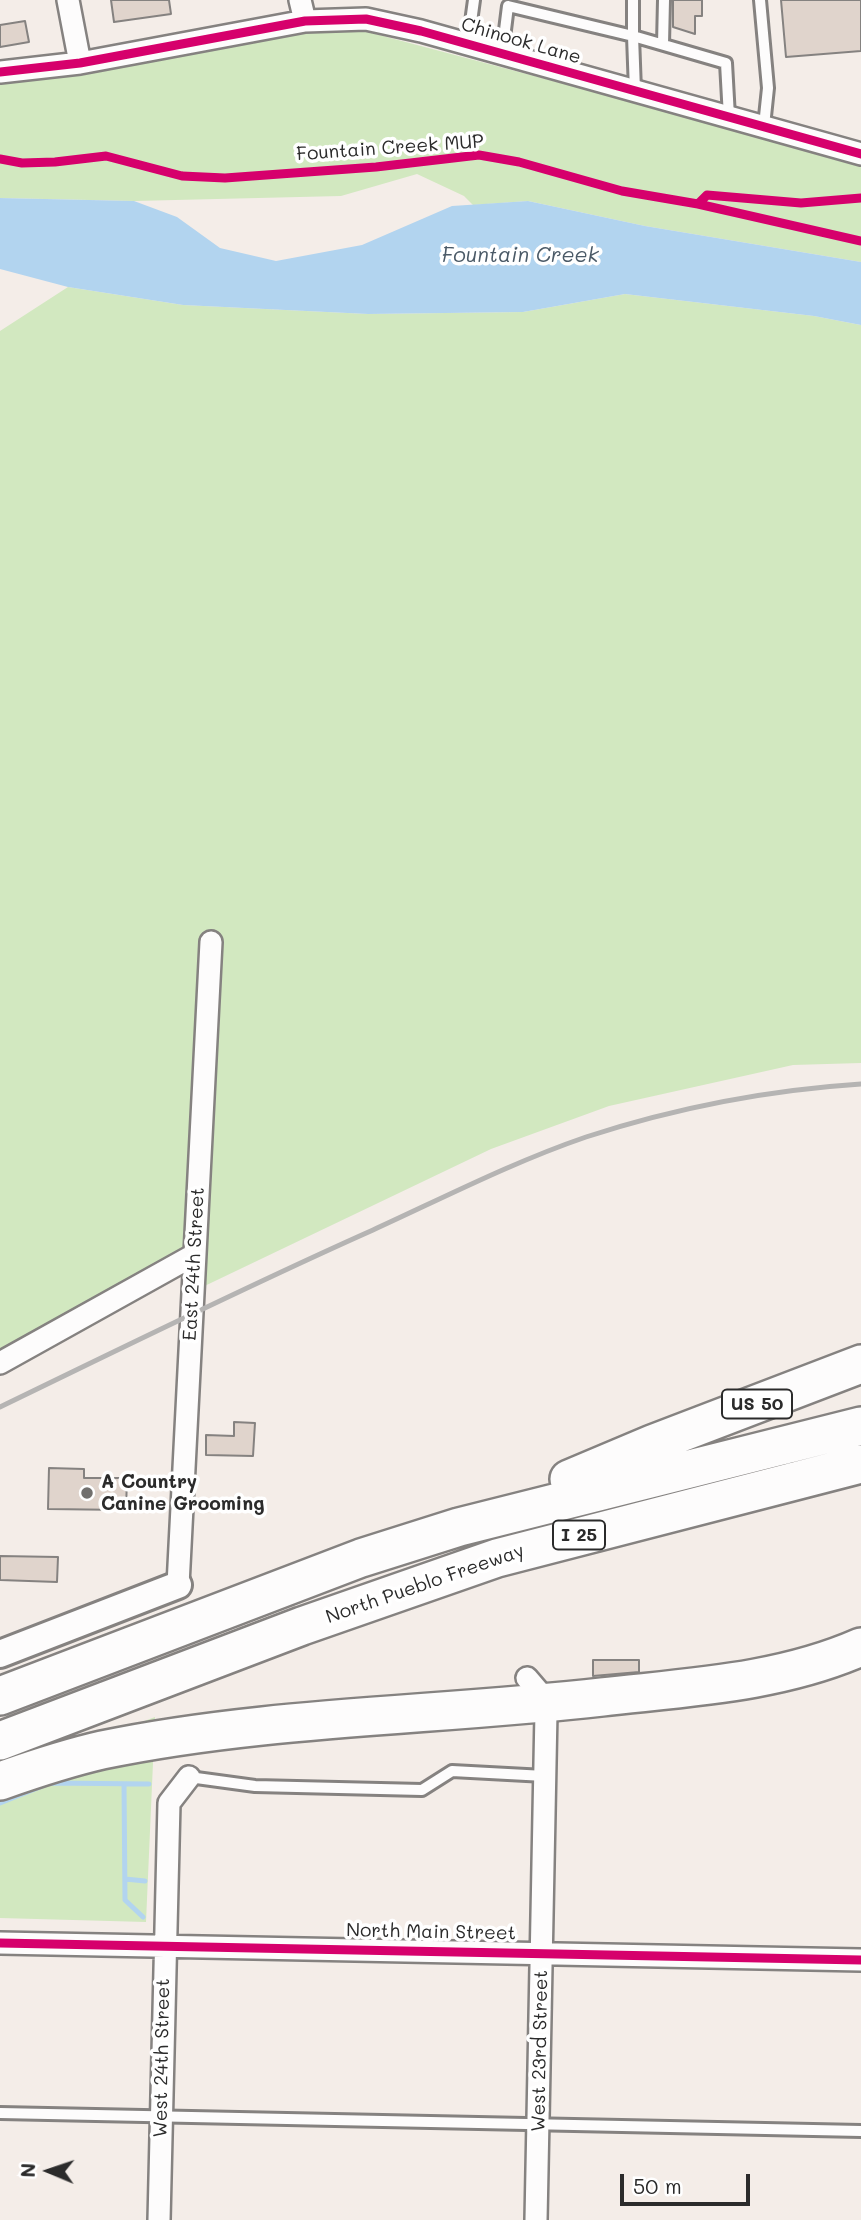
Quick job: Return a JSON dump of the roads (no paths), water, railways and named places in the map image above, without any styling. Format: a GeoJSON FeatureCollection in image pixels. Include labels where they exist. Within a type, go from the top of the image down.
{"type":"FeatureCollection","features":[{"type":"Feature","properties":{"kind":"highway","name":"US 50"},"geometry":{"type":"LineString","coordinates":[[459,1527],[652,1444],[861,1364]]}},
{"type":"Feature","properties":{"kind":"highway","name":"North Pueblo Freeway"},"geometry":{"type":"LineString","coordinates":[[0,1696],[361,1558],[459,1527],[861,1426]]}},
{"type":"Feature","properties":{"kind":"highway","name":"North Pueblo Freeway"},"geometry":{"type":"LineString","coordinates":[[0,1741],[302,1626],[497,1558],[861,1464]]}},
{"type":"Feature","properties":{"kind":"highway"},"geometry":{"type":"LineString","coordinates":[[0,1780],[102,1750],[222,1732],[535,1692],[758,1678],[826,1662],[861,1647]]}},
{"type":"Feature","properties":{"kind":"street"},"geometry":{"type":"LineString","coordinates":[[68,0],[80,63]]}},
{"type":"Feature","properties":{"kind":"street"},"geometry":{"type":"LineString","coordinates":[[300,0],[305,21]]}},
{"type":"Feature","properties":{"kind":"street","name":"Chinook Lane"},"geometry":{"type":"LineString","coordinates":[[0,72],[80,63],[305,21],[366,19],[468,44],[861,154]]}},
{"type":"Feature","properties":{"kind":"street","name":"East 24th Street"},"geometry":{"type":"LineString","coordinates":[[178,1585],[211,942]]}},
{"type":"Feature","properties":{"kind":"street"},"geometry":{"type":"LineString","coordinates":[[0,1363],[194,1255]]}},
{"type":"Feature","properties":{"kind":"street"},"geometry":{"type":"LineString","coordinates":[[0,1654],[178,1585]]}},
{"type":"Feature","properties":{"kind":"street","name":"West 23rd Street"},"geometry":{"type":"LineString","coordinates":[[535,1692],[545,1776],[536,2220]]}},
{"type":"Feature","properties":{"kind":"street","name":"West 24th Street"},"geometry":{"type":"LineString","coordinates":[[159,2220],[169,1804],[189,1777]]}},
{"type":"Feature","properties":{"kind":"street","name":"North Main Street"},"geometry":{"type":"LineString","coordinates":[[0,1943],[861,1959]]}},
{"type":"Feature","properties":{"kind":"lane"},"geometry":{"type":"LineString","coordinates":[[468,44],[474,0]]}},
{"type":"Feature","properties":{"kind":"lane"},"geometry":{"type":"LineString","coordinates":[[633,0],[635,91]]}},
{"type":"Feature","properties":{"kind":"lane"},"geometry":{"type":"LineString","coordinates":[[663,44],[664,0]]}},
{"type":"Feature","properties":{"kind":"lane"},"geometry":{"type":"LineString","coordinates":[[760,0],[768,88],[764,127]]}},
{"type":"Feature","properties":{"kind":"lane"},"geometry":{"type":"LineString","coordinates":[[502,54],[508,3],[663,44],[726,63],[729,117]]}},
{"type":"Feature","properties":{"kind":"lane"},"geometry":{"type":"LineString","coordinates":[[189,1777],[255,1786],[422,1790],[452,1772],[545,1776]]}},
{"type":"Feature","properties":{"kind":"lane"},"geometry":{"type":"LineString","coordinates":[[0,2113],[861,2131]]}},
{"type":"Feature","properties":{"kind":"water","name":"Fountain Creek"},"geometry":{"type":"Polygon","coordinates":[[[0,198],[134,201],[177,217],[220,248],[276,261],[362,245],[452,206],[528,201],[645,226],[861,262],[861,325],[814,316],[625,294],[523,312],[368,314],[183,305],[68,287],[0,269],[0,198]]]}},
{"type":"Feature","properties":{"kind":"waterway"},"geometry":{"type":"LineString","coordinates":[[0,1803],[50,1783],[149,1784]]}},
{"type":"Feature","properties":{"kind":"waterway"},"geometry":{"type":"LineString","coordinates":[[124,1784],[125,1900],[143,1917]]}},
{"type":"Feature","properties":{"kind":"waterway"},"geometry":{"type":"LineString","coordinates":[[125,1879],[145,1881]]}},
{"type":"Feature","properties":{"kind":"railway"},"geometry":{"type":"LineString","coordinates":[[0,1407],[279,1273],[478,1181],[559,1147],[653,1117],[688,1109],[791,1091],[861,1084]]}},
{"type":"Feature","properties":{"kind":"place","name":"A Country Canine Grooming"},"geometry":{"type":"Point","coordinates":[87,1493]}}]}
